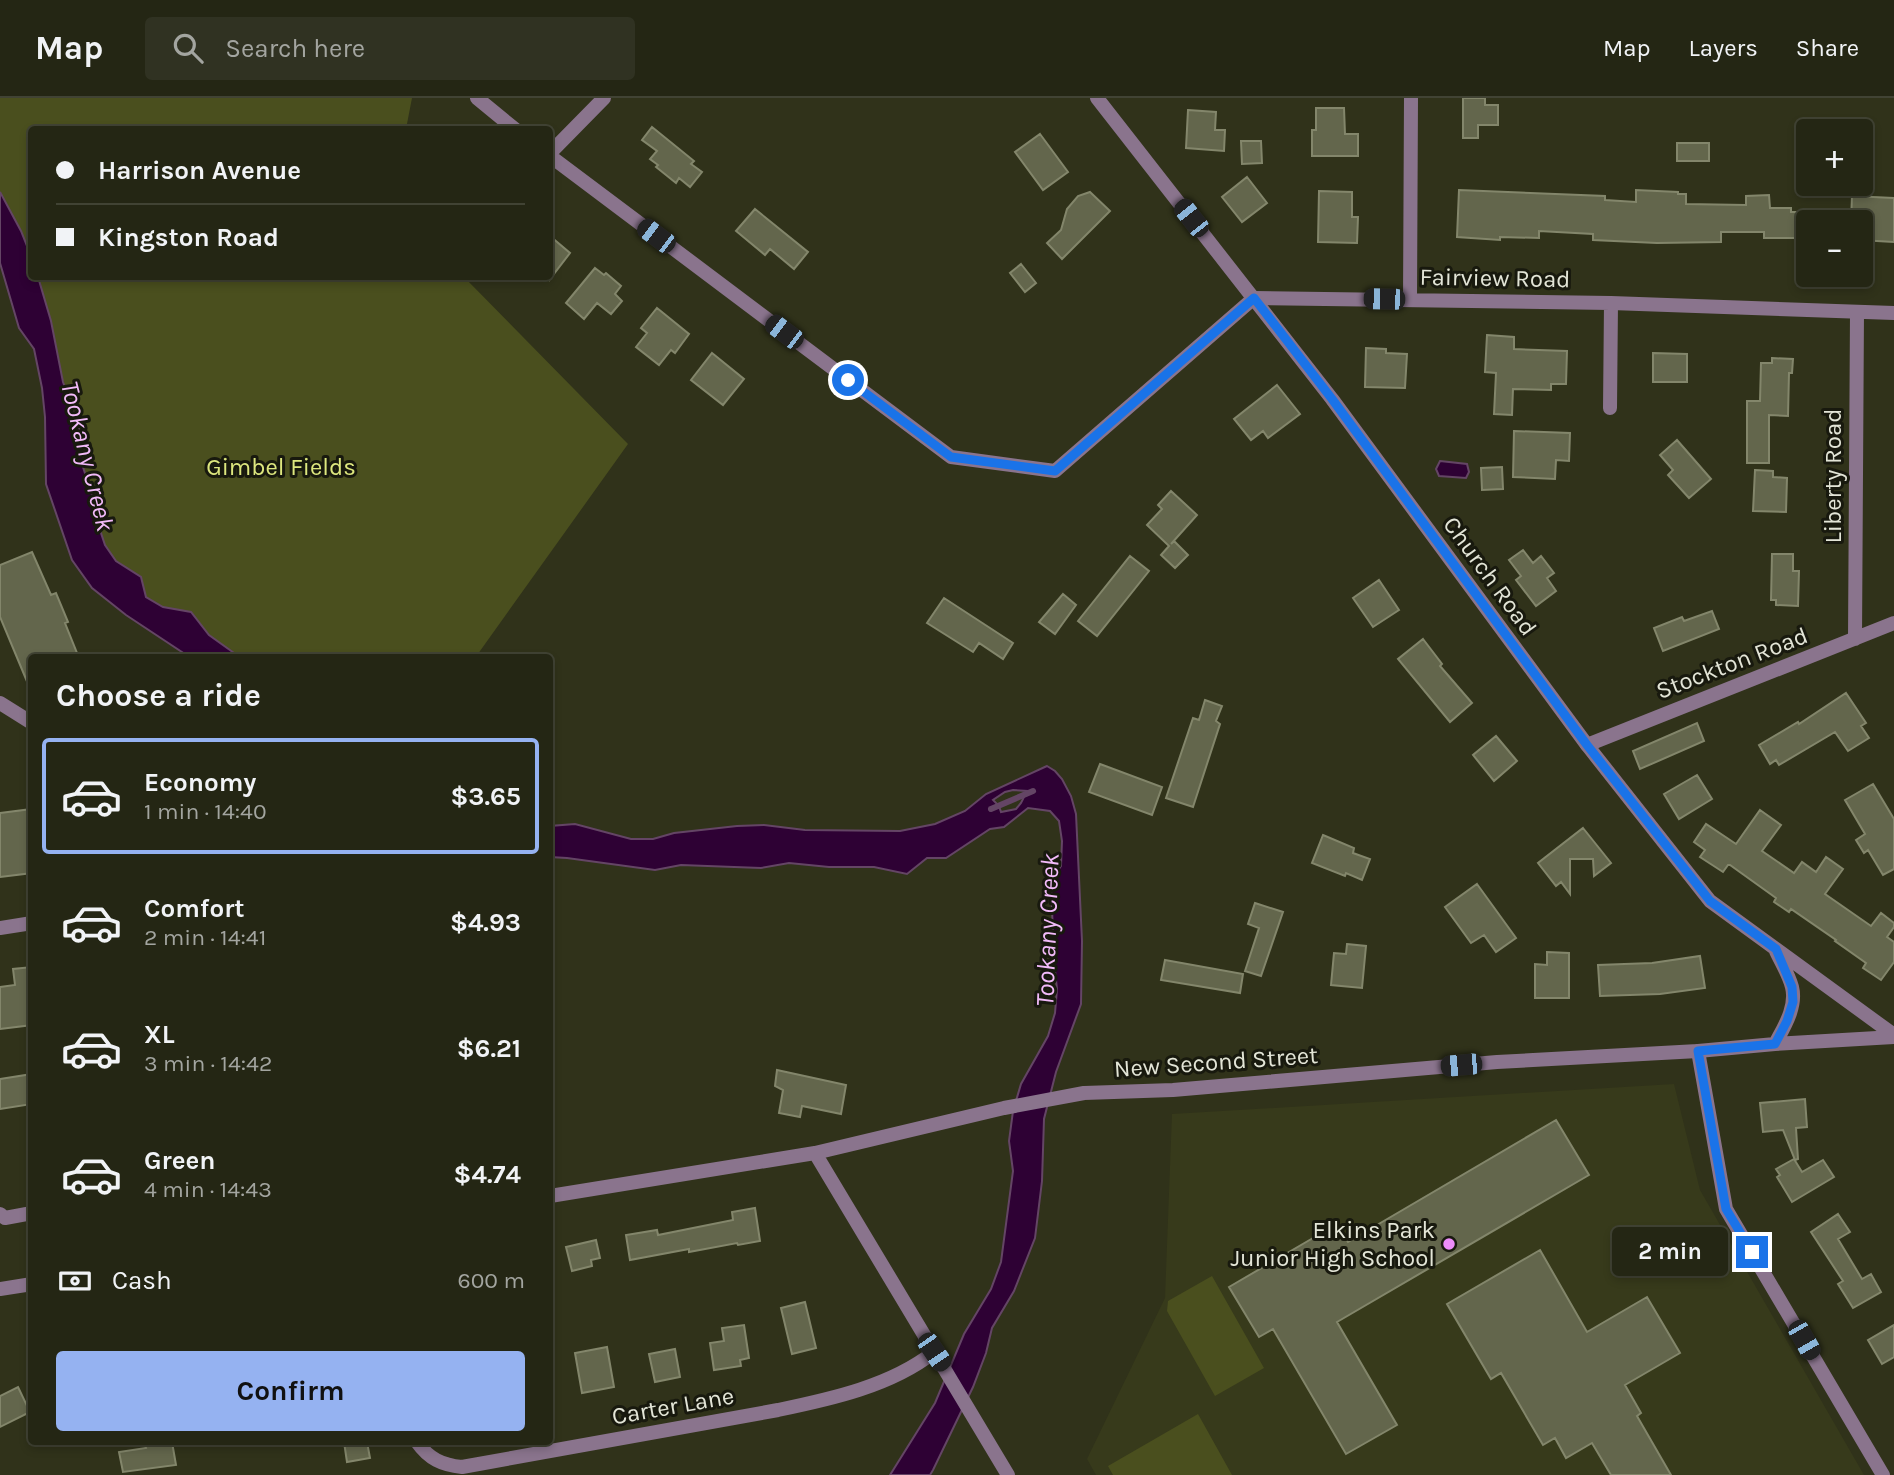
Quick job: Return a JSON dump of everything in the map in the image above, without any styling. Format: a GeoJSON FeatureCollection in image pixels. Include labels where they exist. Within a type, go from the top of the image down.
{"type":"FeatureCollection","features":[{"type":"Feature","properties":{"kind":"street"},"geometry":{"type":"LineString","coordinates":[[477,98],[511,126]]}},
{"type":"Feature","properties":{"kind":"street"},"geometry":{"type":"LineString","coordinates":[[553,151],[604,98]]}},
{"type":"Feature","properties":{"kind":"street","name":"Church Road"},"geometry":{"type":"LineString","coordinates":[[1097,98],[1332,399],[1587,745],[1710,901],[1894,1036]]}},
{"type":"Feature","properties":{"kind":"street"},"geometry":{"type":"LineString","coordinates":[[1410,300],[1411,98]]}},
{"type":"Feature","properties":{"kind":"street"},"geometry":{"type":"LineString","coordinates":[[553,156],[951,457],[1055,471],[1254,298]]}},
{"type":"Feature","properties":{"kind":"street","name":"Fairview Road"},"geometry":{"type":"LineString","coordinates":[[1254,298],[1611,303],[1894,313]]}},
{"type":"Feature","properties":{"kind":"street"},"geometry":{"type":"LineString","coordinates":[[1610,408],[1611,303]]}},
{"type":"Feature","properties":{"kind":"street","name":"Liberty Road"},"geometry":{"type":"LineString","coordinates":[[1855,639],[1857,312]]}},
{"type":"Feature","properties":{"kind":"street","name":"Stockton Road"},"geometry":{"type":"LineString","coordinates":[[1587,745],[1894,623]]}},
{"type":"Feature","properties":{"kind":"street"},"geometry":{"type":"LineString","coordinates":[[0,704],[28,721]]}},
{"type":"Feature","properties":{"kind":"street"},"geometry":{"type":"LineString","coordinates":[[0,928],[28,924]]}},
{"type":"Feature","properties":{"kind":"street"},"geometry":{"type":"LineString","coordinates":[[1775,1044],[1793,1002],[1792,987],[1776,949]]}},
{"type":"Feature","properties":{"kind":"street","name":"New Second Street"},"geometry":{"type":"LineString","coordinates":[[553,1196],[815,1153],[1004,1108],[1084,1093],[1173,1090],[1497,1062],[1698,1051],[1894,1036]]}},
{"type":"Feature","properties":{"kind":"street"},"geometry":{"type":"LineString","coordinates":[[1698,1051],[1726,1209],[1883,1475]]}},
{"type":"Feature","properties":{"kind":"street"},"geometry":{"type":"LineString","coordinates":[[815,1153],[1008,1475]]}},
{"type":"Feature","properties":{"kind":"street"},"geometry":{"type":"LineString","coordinates":[[0,1214],[5,1218],[28,1214]]}},
{"type":"Feature","properties":{"kind":"street"},"geometry":{"type":"LineString","coordinates":[[0,1289],[28,1285]]}},
{"type":"Feature","properties":{"kind":"street","name":"Carter Lane"},"geometry":{"type":"LineString","coordinates":[[420,1445],[440,1463],[462,1466],[828,1399],[939,1358]]}},
{"type":"Feature","properties":{"kind":"shaded area"},"geometry":{"type":"Polygon","coordinates":[[[0,192],[28,248],[28,280],[39,280],[51,321],[63,382],[78,423],[83,445],[83,467],[105,545],[116,561],[141,577],[146,597],[163,607],[191,612],[209,635],[235,654],[185,654],[126,615],[92,588],[72,560],[46,484],[45,417],[34,349],[19,328],[0,263],[0,192]]]}},
{"type":"Feature","properties":{"kind":"shaded area"},"geometry":{"type":"Polygon","coordinates":[[[1440,461],[1467,464],[1469,472],[1466,478],[1439,476],[1436,469],[1440,461]]]}},
{"type":"Feature","properties":{"kind":"shaded area"},"geometry":{"type":"Polygon","coordinates":[[[1047,766],[1062,779],[1076,814],[1082,941],[1081,1004],[1056,1072],[1044,1119],[1042,1181],[1035,1238],[1014,1291],[992,1328],[973,1387],[930,1475],[890,1475],[935,1403],[964,1334],[991,1289],[1001,1262],[1013,1171],[1009,1141],[1013,1111],[1021,1084],[1048,1036],[1055,1013],[1057,989],[1051,881],[1061,866],[1062,841],[1059,821],[1050,811],[1028,808],[1004,827],[990,829],[946,858],[927,858],[907,874],[874,867],[829,867],[789,863],[761,868],[681,865],[655,870],[553,857],[553,826],[575,824],[631,839],[653,839],[674,833],[764,825],[805,830],[900,831],[935,824],[965,811],[986,794],[1047,766]],[[1027,791],[1005,792],[993,800],[1001,812],[1016,809],[1027,791]]]}},
{"type":"Feature","properties":{"kind":"shaded area","name":"Elkins Park Junior High School"},"geometry":{"type":"Polygon","coordinates":[[[1674,1084],[1700,1190],[1864,1475],[1096,1475],[1087,1459],[1165,1298],[1172,1114],[1674,1084]]]}},
{"type":"Feature","properties":{"kind":"green space","name":"Gimbel Fields"},"geometry":{"type":"Polygon","coordinates":[[[0,98],[412,98],[407,126],[28,126],[28,280],[467,280],[628,444],[478,654],[217,654],[120,593],[88,507],[0,198],[0,98]]]}},
{"type":"Feature","properties":{"kind":"green space"},"geometry":{"type":"Polygon","coordinates":[[[1212,1276],[1264,1368],[1215,1396],[1167,1311],[1168,1301],[1212,1276]]]}},
{"type":"Feature","properties":{"kind":"green space"},"geometry":{"type":"Polygon","coordinates":[[[1198,1414],[1232,1475],[1113,1475],[1108,1466],[1198,1414]]]}},
{"type":"Feature","properties":{"kind":"building"},"geometry":{"type":"Polygon","coordinates":[[[1463,98],[1485,98],[1485,105],[1498,105],[1498,125],[1478,125],[1478,138],[1463,138],[1463,98]]]}},
{"type":"Feature","properties":{"kind":"building"},"geometry":{"type":"Polygon","coordinates":[[[1316,108],[1344,108],[1345,134],[1358,134],[1358,156],[1312,156],[1312,130],[1316,130],[1316,108]]]}},
{"type":"Feature","properties":{"kind":"building"},"geometry":{"type":"Polygon","coordinates":[[[1188,110],[1216,112],[1215,130],[1225,130],[1224,151],[1186,148],[1188,110]]]}},
{"type":"Feature","properties":{"kind":"building"},"geometry":{"type":"Polygon","coordinates":[[[652,127],[694,161],[691,164],[702,172],[690,187],[679,178],[676,183],[650,159],[657,151],[642,140],[652,127]]]}},
{"type":"Feature","properties":{"kind":"building"},"geometry":{"type":"Polygon","coordinates":[[[1040,134],[1068,172],[1043,190],[1015,152],[1040,134]]]}},
{"type":"Feature","properties":{"kind":"building"},"geometry":{"type":"Polygon","coordinates":[[[1241,141],[1261,141],[1262,163],[1242,164],[1241,141]]]}},
{"type":"Feature","properties":{"kind":"building"},"geometry":{"type":"Polygon","coordinates":[[[1677,143],[1709,143],[1709,161],[1677,161],[1677,143]]]}},
{"type":"Feature","properties":{"kind":"building"},"geometry":{"type":"Polygon","coordinates":[[[1247,177],[1267,203],[1242,222],[1222,197],[1247,177]]]}},
{"type":"Feature","properties":{"kind":"building"},"geometry":{"type":"Polygon","coordinates":[[[1459,190],[1605,196],[1605,200],[1636,202],[1636,190],[1678,192],[1686,194],[1686,204],[1746,205],[1746,196],[1769,195],[1770,208],[1791,208],[1791,212],[1796,212],[1796,238],[1764,238],[1764,232],[1721,232],[1721,242],[1657,243],[1593,240],[1593,234],[1539,231],[1539,238],[1500,237],[1500,240],[1457,237],[1459,190]]]}},
{"type":"Feature","properties":{"kind":"building"},"geometry":{"type":"Polygon","coordinates":[[[1319,191],[1352,192],[1352,217],[1358,217],[1357,243],[1318,242],[1319,191]]]}},
{"type":"Feature","properties":{"kind":"building"},"geometry":{"type":"Polygon","coordinates":[[[1090,192],[1110,211],[1062,259],[1047,243],[1061,230],[1067,209],[1078,196],[1090,192]]]}},
{"type":"Feature","properties":{"kind":"building"},"geometry":{"type":"Polygon","coordinates":[[[1852,196],[1894,198],[1894,242],[1873,241],[1873,210],[1851,210],[1852,196]]]}},
{"type":"Feature","properties":{"kind":"building"},"geometry":{"type":"Polygon","coordinates":[[[755,209],[808,252],[794,269],[770,249],[765,255],[736,231],[755,209]]]}},
{"type":"Feature","properties":{"kind":"building"},"geometry":{"type":"Polygon","coordinates":[[[553,239],[570,253],[553,275],[553,239]]]}},
{"type":"Feature","properties":{"kind":"building"},"geometry":{"type":"Polygon","coordinates":[[[1021,264],[1036,283],[1025,292],[1010,273],[1021,264]]]}},
{"type":"Feature","properties":{"kind":"building"},"geometry":{"type":"Polygon","coordinates":[[[595,268],[604,275],[606,273],[621,286],[615,294],[622,301],[611,314],[597,303],[584,319],[566,303],[595,268]]]}},
{"type":"Feature","properties":{"kind":"building"},"geometry":{"type":"Polygon","coordinates":[[[657,308],[689,334],[675,353],[671,350],[659,365],[636,347],[647,333],[641,328],[657,308]]]}},
{"type":"Feature","properties":{"kind":"building"},"geometry":{"type":"Polygon","coordinates":[[[1487,335],[1514,337],[1514,349],[1567,351],[1566,384],[1551,384],[1551,390],[1513,389],[1512,415],[1494,414],[1496,373],[1485,372],[1487,335]]]}},
{"type":"Feature","properties":{"kind":"building"},"geometry":{"type":"Polygon","coordinates":[[[1366,348],[1407,354],[1405,388],[1365,387],[1366,348]]]}},
{"type":"Feature","properties":{"kind":"building"},"geometry":{"type":"Polygon","coordinates":[[[712,353],[744,379],[723,405],[691,380],[712,353]]]}},
{"type":"Feature","properties":{"kind":"building"},"geometry":{"type":"Polygon","coordinates":[[[1653,353],[1687,354],[1687,382],[1653,382],[1653,353]]]}},
{"type":"Feature","properties":{"kind":"building"},"geometry":{"type":"Polygon","coordinates":[[[1772,358],[1793,359],[1792,373],[1789,373],[1788,416],[1769,415],[1769,463],[1747,463],[1747,401],[1760,401],[1761,363],[1772,363],[1772,358]]]}},
{"type":"Feature","properties":{"kind":"building"},"geometry":{"type":"Polygon","coordinates":[[[1277,385],[1300,414],[1268,438],[1263,431],[1251,440],[1234,419],[1277,385]]]}},
{"type":"Feature","properties":{"kind":"building"},"geometry":{"type":"Polygon","coordinates":[[[1514,431],[1570,433],[1569,461],[1556,460],[1555,479],[1513,477],[1514,431]]]}},
{"type":"Feature","properties":{"kind":"building"},"geometry":{"type":"Polygon","coordinates":[[[1677,440],[1711,479],[1689,498],[1668,475],[1673,470],[1660,455],[1677,440]]]}},
{"type":"Feature","properties":{"kind":"building"},"geometry":{"type":"Polygon","coordinates":[[[1502,467],[1503,489],[1482,490],[1481,468],[1502,467]]]}},
{"type":"Feature","properties":{"kind":"building"},"geometry":{"type":"Polygon","coordinates":[[[1755,470],[1773,471],[1773,477],[1787,478],[1786,512],[1753,511],[1755,470]]]}},
{"type":"Feature","properties":{"kind":"building"},"geometry":{"type":"Polygon","coordinates":[[[1171,491],[1197,515],[1171,544],[1174,541],[1188,555],[1175,568],[1161,555],[1169,546],[1147,525],[1162,509],[1158,505],[1171,491]]]}},
{"type":"Feature","properties":{"kind":"building"},"geometry":{"type":"Polygon","coordinates":[[[1523,550],[1533,563],[1541,556],[1554,573],[1547,578],[1556,591],[1536,606],[1516,580],[1521,576],[1509,560],[1523,550]]]}},
{"type":"Feature","properties":{"kind":"building"},"geometry":{"type":"Polygon","coordinates":[[[32,552],[51,595],[56,593],[77,654],[28,654],[28,684],[0,617],[0,565],[32,552]]]}},
{"type":"Feature","properties":{"kind":"building"},"geometry":{"type":"Polygon","coordinates":[[[1772,554],[1793,554],[1793,571],[1799,571],[1798,606],[1776,605],[1776,600],[1771,600],[1772,554]]]}},
{"type":"Feature","properties":{"kind":"building"},"geometry":{"type":"Polygon","coordinates":[[[1130,556],[1149,571],[1097,636],[1078,621],[1130,556]]]}},
{"type":"Feature","properties":{"kind":"building"},"geometry":{"type":"Polygon","coordinates":[[[1379,580],[1399,610],[1373,627],[1353,598],[1379,580]]]}},
{"type":"Feature","properties":{"kind":"building"},"geometry":{"type":"Polygon","coordinates":[[[1063,594],[1076,605],[1055,634],[1039,622],[1063,594]]]}},
{"type":"Feature","properties":{"kind":"building"},"geometry":{"type":"Polygon","coordinates":[[[944,598],[1013,643],[1003,659],[979,643],[973,652],[927,623],[944,598]]]}},
{"type":"Feature","properties":{"kind":"building"},"geometry":{"type":"Polygon","coordinates":[[[1712,611],[1719,629],[1663,651],[1654,628],[1682,617],[1684,621],[1712,611]]]}},
{"type":"Feature","properties":{"kind":"building"},"geometry":{"type":"Polygon","coordinates":[[[1423,639],[1442,664],[1440,666],[1472,703],[1450,722],[1398,659],[1423,639]]]}},
{"type":"Feature","properties":{"kind":"building"},"geometry":{"type":"Polygon","coordinates":[[[1846,693],[1866,723],[1861,726],[1869,738],[1848,751],[1835,732],[1779,765],[1776,760],[1770,764],[1759,745],[1798,722],[1799,724],[1846,693]]]}},
{"type":"Feature","properties":{"kind":"building"},"geometry":{"type":"Polygon","coordinates":[[[1205,700],[1222,706],[1216,721],[1220,724],[1193,807],[1166,798],[1193,718],[1199,720],[1205,700]]]}},
{"type":"Feature","properties":{"kind":"building"},"geometry":{"type":"Polygon","coordinates":[[[1697,723],[1704,741],[1640,769],[1633,751],[1697,723]]]}},
{"type":"Feature","properties":{"kind":"building"},"geometry":{"type":"Polygon","coordinates":[[[1496,736],[1517,761],[1494,781],[1473,755],[1496,736]]]}},
{"type":"Feature","properties":{"kind":"building"},"geometry":{"type":"Polygon","coordinates":[[[1100,764],[1162,787],[1152,815],[1089,792],[1100,764]]]}},
{"type":"Feature","properties":{"kind":"building"},"geometry":{"type":"Polygon","coordinates":[[[1697,775],[1712,799],[1679,819],[1664,794],[1697,775]]]}},
{"type":"Feature","properties":{"kind":"building"},"geometry":{"type":"Polygon","coordinates":[[[1873,784],[1894,819],[1894,869],[1883,875],[1868,850],[1864,853],[1856,840],[1865,834],[1845,800],[1873,784]]]}},
{"type":"Feature","properties":{"kind":"building"},"geometry":{"type":"Polygon","coordinates":[[[28,810],[28,874],[0,877],[0,813],[28,810]]]}},
{"type":"Feature","properties":{"kind":"building"},"geometry":{"type":"Polygon","coordinates":[[[1760,810],[1781,825],[1762,851],[1794,873],[1802,862],[1816,872],[1826,857],[1843,869],[1825,894],[1871,926],[1881,913],[1894,923],[1887,937],[1894,942],[1894,962],[1881,980],[1863,968],[1866,963],[1836,940],[1791,909],[1789,912],[1774,902],[1776,898],[1730,865],[1723,872],[1700,857],[1705,850],[1694,842],[1706,824],[1736,844],[1760,810]]]}},
{"type":"Feature","properties":{"kind":"building"},"geometry":{"type":"Polygon","coordinates":[[[1583,828],[1611,863],[1594,876],[1593,859],[1570,859],[1570,894],[1561,882],[1556,886],[1538,863],[1583,828]]]}},
{"type":"Feature","properties":{"kind":"building"},"geometry":{"type":"Polygon","coordinates":[[[1323,835],[1354,848],[1353,853],[1370,859],[1362,880],[1312,863],[1323,835]]]}},
{"type":"Feature","properties":{"kind":"building"},"geometry":{"type":"Polygon","coordinates":[[[1477,884],[1516,938],[1496,952],[1484,935],[1471,943],[1445,907],[1477,884]]]}},
{"type":"Feature","properties":{"kind":"building"},"geometry":{"type":"Polygon","coordinates":[[[1255,903],[1283,912],[1261,976],[1245,971],[1259,928],[1248,924],[1255,903]]]}},
{"type":"Feature","properties":{"kind":"building"},"geometry":{"type":"Polygon","coordinates":[[[1347,944],[1366,946],[1362,988],[1331,985],[1334,953],[1346,954],[1347,944]]]}},
{"type":"Feature","properties":{"kind":"building"},"geometry":{"type":"Polygon","coordinates":[[[1547,952],[1569,953],[1569,998],[1535,998],[1535,964],[1547,965],[1547,952]]]}},
{"type":"Feature","properties":{"kind":"building"},"geometry":{"type":"Polygon","coordinates":[[[1700,956],[1705,988],[1660,994],[1600,996],[1598,965],[1652,963],[1700,956]]]}},
{"type":"Feature","properties":{"kind":"building"},"geometry":{"type":"Polygon","coordinates":[[[1165,960],[1243,974],[1240,993],[1161,980],[1165,960]]]}},
{"type":"Feature","properties":{"kind":"building"},"geometry":{"type":"Polygon","coordinates":[[[28,967],[28,1026],[0,1029],[0,987],[15,985],[13,969],[28,967]]]}},
{"type":"Feature","properties":{"kind":"building"},"geometry":{"type":"Polygon","coordinates":[[[777,1070],[846,1085],[841,1114],[802,1106],[800,1117],[779,1113],[783,1090],[775,1086],[777,1070]]]}},
{"type":"Feature","properties":{"kind":"building"},"geometry":{"type":"Polygon","coordinates":[[[28,1075],[28,1105],[0,1109],[0,1079],[28,1075]]]}},
{"type":"Feature","properties":{"kind":"building"},"geometry":{"type":"Polygon","coordinates":[[[1805,1099],[1807,1127],[1796,1128],[1798,1159],[1795,1160],[1783,1130],[1763,1132],[1760,1103],[1805,1099]]]}},
{"type":"Feature","properties":{"kind":"building"},"geometry":{"type":"Polygon","coordinates":[[[1556,1120],[1589,1175],[1337,1322],[1397,1425],[1346,1454],[1273,1329],[1259,1337],[1229,1287],[1337,1224],[1348,1242],[1556,1120]]]}},
{"type":"Feature","properties":{"kind":"building"},"geometry":{"type":"Polygon","coordinates":[[[1794,1159],[1802,1172],[1823,1160],[1834,1177],[1792,1202],[1777,1177],[1780,1175],[1776,1169],[1794,1159]]]}},
{"type":"Feature","properties":{"kind":"building"},"geometry":{"type":"Polygon","coordinates":[[[755,1208],[760,1241],[689,1252],[689,1249],[630,1260],[626,1235],[657,1230],[658,1235],[733,1220],[732,1212],[755,1208]]]}},
{"type":"Feature","properties":{"kind":"building"},"geometry":{"type":"Polygon","coordinates":[[[1838,1214],[1850,1232],[1838,1239],[1862,1279],[1871,1274],[1881,1292],[1853,1308],[1838,1284],[1843,1281],[1811,1232],[1838,1214]]]}},
{"type":"Feature","properties":{"kind":"building"},"geometry":{"type":"Polygon","coordinates":[[[596,1240],[600,1258],[591,1260],[592,1266],[572,1271],[566,1247],[596,1240]]]}},
{"type":"Feature","properties":{"kind":"building"},"geometry":{"type":"Polygon","coordinates":[[[1540,1250],[1587,1332],[1647,1297],[1680,1353],[1625,1385],[1641,1413],[1637,1416],[1671,1475],[1611,1475],[1592,1443],[1566,1458],[1555,1438],[1543,1445],[1501,1373],[1491,1379],[1447,1304],[1540,1250]]]}},
{"type":"Feature","properties":{"kind":"building"},"geometry":{"type":"Polygon","coordinates":[[[805,1302],[816,1348],[792,1354],[781,1308],[805,1302]]]}},
{"type":"Feature","properties":{"kind":"building"},"geometry":{"type":"Polygon","coordinates":[[[744,1325],[749,1358],[740,1360],[741,1366],[714,1370],[710,1343],[724,1341],[722,1328],[744,1325]]]}},
{"type":"Feature","properties":{"kind":"building"},"geometry":{"type":"Polygon","coordinates":[[[1894,1325],[1894,1357],[1882,1364],[1868,1340],[1894,1325]]]}},
{"type":"Feature","properties":{"kind":"building"},"geometry":{"type":"Polygon","coordinates":[[[607,1347],[614,1387],[582,1393],[575,1353],[607,1347]]]}},
{"type":"Feature","properties":{"kind":"building"},"geometry":{"type":"Polygon","coordinates":[[[675,1349],[680,1377],[655,1382],[649,1354],[675,1349]]]}},
{"type":"Feature","properties":{"kind":"building"},"geometry":{"type":"Polygon","coordinates":[[[18,1387],[28,1413],[0,1427],[0,1396],[18,1387]]]}},
{"type":"Feature","properties":{"kind":"building"},"geometry":{"type":"Polygon","coordinates":[[[145,1445],[173,1445],[176,1465],[123,1472],[119,1452],[146,1448],[145,1445]]]}},
{"type":"Feature","properties":{"kind":"building"},"geometry":{"type":"Polygon","coordinates":[[[344,1445],[368,1445],[370,1458],[347,1462],[344,1445]]]}},
{"type":"Feature","properties":{"kind":"waterway","name":"Tookany Creek"},"geometry":{"type":"LineString","coordinates":[[991,809],[1033,791]]}},
{"type":"Feature","properties":{"kind":"place","name":"Elkins Park Junior High School"},"geometry":{"type":"Point","coordinates":[1449,1244]}},
{"type":"Feature","properties":{"kind":"route"},"geometry":{"type":"LineString","coordinates":[[848,380],[951,457],[1055,471],[1254,298],[1332,399],[1587,745],[1710,901],[1776,949],[1792,987],[1793,1002],[1775,1044],[1698,1051],[1726,1209],[1752,1252]]}}]}
